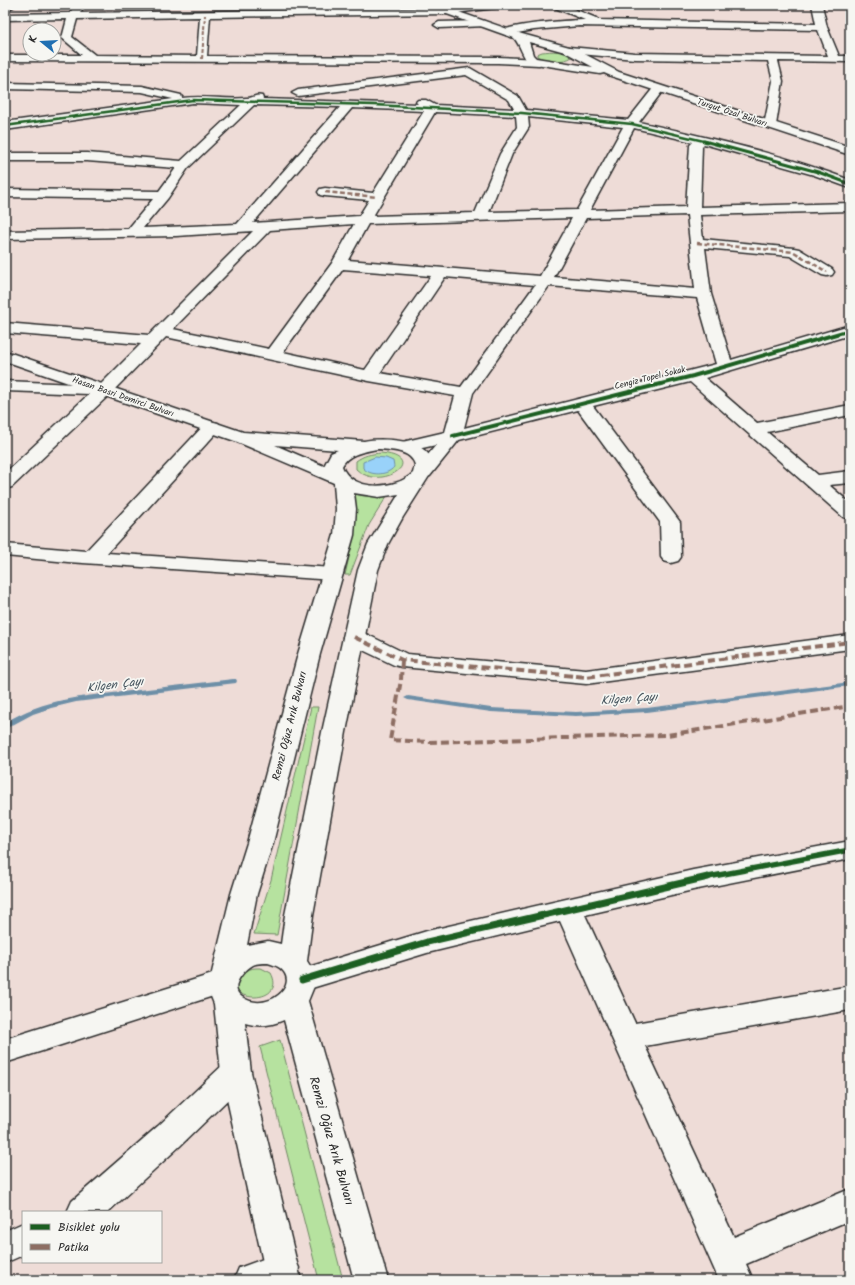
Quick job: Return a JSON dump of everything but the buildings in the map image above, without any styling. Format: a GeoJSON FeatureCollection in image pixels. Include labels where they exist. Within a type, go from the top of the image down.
{"type":"FeatureCollection","features":[{"type":"Feature","properties":{"kind":"street"},"geometry":{"type":"LineString","coordinates":[[5,9],[11,5]]}},
{"type":"Feature","properties":{"kind":"street"},"geometry":{"type":"LineString","coordinates":[[80,5],[73,16],[66,38],[93,59]]}},
{"type":"Feature","properties":{"kind":"street"},"geometry":{"type":"LineString","coordinates":[[272,5],[278,14]]}},
{"type":"Feature","properties":{"kind":"street","name":"Turgut Özal Bulvarı"},"geometry":{"type":"LineString","coordinates":[[419,5],[447,11],[518,36],[569,50],[615,74],[850,151]]}},
{"type":"Feature","properties":{"kind":"street","name":"Turgut Özal Bulvarı"},"geometry":{"type":"LineString","coordinates":[[439,5],[447,11]]}},
{"type":"Feature","properties":{"kind":"street"},"geometry":{"type":"LineString","coordinates":[[5,17],[447,11],[495,5]]}},
{"type":"Feature","properties":{"kind":"street"},"geometry":{"type":"LineString","coordinates":[[556,5],[602,23]]}},
{"type":"Feature","properties":{"kind":"street"},"geometry":{"type":"LineString","coordinates":[[817,5],[822,27],[835,59]]}},
{"type":"Feature","properties":{"kind":"street"},"geometry":{"type":"LineString","coordinates":[[202,59],[205,15]]}},
{"type":"Feature","properties":{"kind":"street"},"geometry":{"type":"LineString","coordinates":[[506,32],[559,24],[602,23],[822,27]]}},
{"type":"Feature","properties":{"kind":"street"},"geometry":{"type":"LineString","coordinates":[[430,25],[483,24]]}},
{"type":"Feature","properties":{"kind":"street"},"geometry":{"type":"LineString","coordinates":[[518,36],[525,44],[528,55]]}},
{"type":"Feature","properties":{"kind":"street"},"geometry":{"type":"LineString","coordinates":[[498,60],[528,55],[546,50],[569,50],[635,56],[850,59]]}},
{"type":"Feature","properties":{"kind":"street","name":"Turgut Özal Bulvarı"},"geometry":{"type":"LineString","coordinates":[[528,55],[533,61],[615,74]]}},
{"type":"Feature","properties":{"kind":"street"},"geometry":{"type":"LineString","coordinates":[[5,58],[498,60],[561,63],[635,56]]}},
{"type":"Feature","properties":{"kind":"street"},"geometry":{"type":"LineString","coordinates":[[770,125],[778,81],[772,58]]}},
{"type":"Feature","properties":{"kind":"street"},"geometry":{"type":"LineString","coordinates":[[163,69],[173,59]]}},
{"type":"Feature","properties":{"kind":"street"},"geometry":{"type":"LineString","coordinates":[[132,233],[184,165],[252,101],[260,98],[539,62]]}},
{"type":"Feature","properties":{"kind":"street"},"geometry":{"type":"LineString","coordinates":[[467,71],[514,98],[522,113],[523,127],[506,154],[480,217]]}},
{"type":"Feature","properties":{"kind":"street"},"geometry":{"type":"LineString","coordinates":[[142,89],[152,79]]}},
{"type":"Feature","properties":{"kind":"street"},"geometry":{"type":"LineString","coordinates":[[393,81],[432,108]]}},
{"type":"Feature","properties":{"kind":"street"},"geometry":{"type":"LineString","coordinates":[[5,86],[142,89],[193,100]]}},
{"type":"Feature","properties":{"kind":"street"},"geometry":{"type":"LineString","coordinates":[[340,480],[360,489],[381,491],[401,487],[420,476],[453,436],[465,393],[545,282],[626,131],[658,89]]}},
{"type":"Feature","properties":{"kind":"street"},"geometry":{"type":"LineString","coordinates":[[5,126],[193,100],[432,108],[522,113],[632,124],[702,140],[818,172],[850,184]]}},
{"type":"Feature","properties":{"kind":"street"},"geometry":{"type":"LineString","coordinates":[[241,228],[348,105]]}},
{"type":"Feature","properties":{"kind":"street"},"geometry":{"type":"LineString","coordinates":[[272,356],[339,264],[363,220],[432,108]]}},
{"type":"Feature","properties":{"kind":"street"},"geometry":{"type":"LineString","coordinates":[[702,140],[696,145],[694,211],[697,243],[703,294],[725,366]]}},
{"type":"Feature","properties":{"kind":"street"},"geometry":{"type":"LineString","coordinates":[[5,157],[87,157],[184,165]]}},
{"type":"Feature","properties":{"kind":"street"},"geometry":{"type":"LineString","coordinates":[[325,192],[377,197]]}},
{"type":"Feature","properties":{"kind":"street"},"geometry":{"type":"LineString","coordinates":[[5,193],[163,194]]}},
{"type":"Feature","properties":{"kind":"street"},"geometry":{"type":"LineString","coordinates":[[5,235],[176,232],[363,220],[850,207]]}},
{"type":"Feature","properties":{"kind":"street"},"geometry":{"type":"LineString","coordinates":[[5,483],[104,390],[266,226]]}},
{"type":"Feature","properties":{"kind":"street"},"geometry":{"type":"LineString","coordinates":[[697,243],[794,252],[827,272]]}},
{"type":"Feature","properties":{"kind":"street"},"geometry":{"type":"LineString","coordinates":[[339,264],[703,294]]}},
{"type":"Feature","properties":{"kind":"street"},"geometry":{"type":"LineString","coordinates":[[369,376],[442,272]]}},
{"type":"Feature","properties":{"kind":"street"},"geometry":{"type":"LineString","coordinates":[[5,328],[158,335],[465,393]]}},
{"type":"Feature","properties":{"kind":"street","name":"Cengiz Topel Sokak"},"geometry":{"type":"LineString","coordinates":[[404,447],[693,376],[850,330]]}},
{"type":"Feature","properties":{"kind":"street","name":"Hasan Basri Demirci Bulvarı"},"geometry":{"type":"LineString","coordinates":[[5,356],[242,437],[340,480]]}},
{"type":"Feature","properties":{"kind":"street"},"geometry":{"type":"LineString","coordinates":[[693,376],[850,513]]}},
{"type":"Feature","properties":{"kind":"street"},"geometry":{"type":"LineString","coordinates":[[5,386],[104,390]]}},
{"type":"Feature","properties":{"kind":"street"},"geometry":{"type":"LineString","coordinates":[[582,404],[670,522],[671,557]]}},
{"type":"Feature","properties":{"kind":"street"},"geometry":{"type":"LineString","coordinates":[[753,429],[850,410]]}},
{"type":"Feature","properties":{"kind":"street"},"geometry":{"type":"LineString","coordinates":[[92,557],[212,427]]}},
{"type":"Feature","properties":{"kind":"street","name":"Hasan Basri Demirci Bulvarı"},"geometry":{"type":"LineString","coordinates":[[242,437],[362,446]]}},
{"type":"Feature","properties":{"kind":"street","name":"Remzi Oğuz Arık Bulvarı"},"geometry":{"type":"LineString","coordinates":[[283,1274],[236,1072],[226,985],[244,894],[260,843],[307,661],[344,535],[346,508],[340,480],[333,471],[334,463],[339,456],[349,450],[362,446],[391,444],[404,447],[415,452],[422,458],[424,464],[420,476],[393,517],[378,544],[368,570],[300,907],[296,981],[371,1280]]}},
{"type":"Feature","properties":{"kind":"street"},"geometry":{"type":"LineString","coordinates":[[814,481],[850,477]]}},
{"type":"Feature","properties":{"kind":"street"},"geometry":{"type":"LineString","coordinates":[[5,550],[333,574]]}},
{"type":"Feature","properties":{"kind":"street"},"geometry":{"type":"LineString","coordinates":[[354,637],[402,660],[586,677],[850,642]]}},
{"type":"Feature","properties":{"kind":"street"},"geometry":{"type":"LineString","coordinates":[[296,981],[427,942],[693,880],[850,850]]}},
{"type":"Feature","properties":{"kind":"street"},"geometry":{"type":"LineString","coordinates":[[568,909],[731,1268],[850,1204]]}},
{"type":"Feature","properties":{"kind":"street"},"geometry":{"type":"LineString","coordinates":[[271,952],[283,955],[296,981],[285,1008],[272,1013],[260,1015],[247,1013],[236,1009],[226,985],[235,963],[245,956],[271,952]]}},
{"type":"Feature","properties":{"kind":"street"},"geometry":{"type":"LineString","coordinates":[[5,1051],[226,985]]}},
{"type":"Feature","properties":{"kind":"street"},"geometry":{"type":"LineString","coordinates":[[625,1037],[850,998]]}},
{"type":"Feature","properties":{"kind":"street"},"geometry":{"type":"LineString","coordinates":[[85,1211],[170,1136],[236,1072]]}},
{"type":"Feature","properties":{"kind":"street"},"geometry":{"type":"LineString","coordinates":[[5,1247],[22,1239]]}},
{"type":"Feature","properties":{"kind":"street"},"geometry":{"type":"LineString","coordinates":[[251,1280],[283,1274]]}},
{"type":"Feature","properties":{"kind":"green space"},"geometry":{"type":"Polygon","coordinates":[[[542,52],[562,52],[572,57],[560,61],[549,60],[537,56],[537,54],[542,52]]]}},
{"type":"Feature","properties":{"kind":"green space"},"geometry":{"type":"Polygon","coordinates":[[[381,453],[395,456],[401,461],[401,467],[396,472],[388,476],[377,477],[366,475],[356,469],[356,461],[362,457],[381,453]]]}},
{"type":"Feature","properties":{"kind":"green space"},"geometry":{"type":"Polygon","coordinates":[[[350,493],[364,496],[387,496],[369,525],[350,575],[345,575],[354,535],[350,493]]]}},
{"type":"Feature","properties":{"kind":"green space"},"geometry":{"type":"Polygon","coordinates":[[[311,707],[318,707],[277,935],[254,934],[271,880],[311,707]]]}},
{"type":"Feature","properties":{"kind":"green space"},"geometry":{"type":"Polygon","coordinates":[[[261,968],[271,973],[274,983],[271,991],[256,997],[239,993],[235,987],[237,979],[245,971],[261,968]]]}},
{"type":"Feature","properties":{"kind":"green space"},"geometry":{"type":"Polygon","coordinates":[[[280,1040],[343,1280],[319,1280],[260,1047],[280,1040]]]}},
{"type":"Feature","properties":{"kind":"water"},"geometry":{"type":"Polygon","coordinates":[[[375,457],[386,458],[393,461],[394,467],[387,472],[378,474],[366,471],[363,468],[363,462],[375,457]]]}},
{"type":"Feature","properties":{"kind":"waterway","name":"Kilgen Çayı"},"geometry":{"type":"LineString","coordinates":[[5,727],[13,721],[30,713],[76,700],[233,681]]}},
{"type":"Feature","properties":{"kind":"waterway","name":"Kilgen Çayı"},"geometry":{"type":"LineString","coordinates":[[408,698],[491,710],[576,714],[647,710],[850,684]]}},
{"type":"Feature","properties":{"kind":"marked path"},"geometry":{"type":"LineString","coordinates":[[202,59],[205,15]]}},
{"type":"Feature","properties":{"kind":"marked path"},"geometry":{"type":"LineString","coordinates":[[325,192],[377,197]]}},
{"type":"Feature","properties":{"kind":"marked path"},"geometry":{"type":"LineString","coordinates":[[697,243],[794,252],[827,272]]}},
{"type":"Feature","properties":{"kind":"marked path"},"geometry":{"type":"LineString","coordinates":[[354,637],[402,660],[586,677],[850,642]]}},
{"type":"Feature","properties":{"kind":"marked path"},"geometry":{"type":"LineString","coordinates":[[402,660],[401,680],[390,740],[429,742],[667,735],[850,706]]}},
{"type":"Feature","properties":{"kind":"cycle path"},"geometry":{"type":"LineString","coordinates":[[5,126],[193,100],[374,105],[522,113],[632,124],[702,140],[818,172],[850,184]]}},
{"type":"Feature","properties":{"kind":"cycle path"},"geometry":{"type":"LineString","coordinates":[[453,436],[693,376],[850,330]]}},
{"type":"Feature","properties":{"kind":"cycle path"},"geometry":{"type":"LineString","coordinates":[[302,980],[427,942],[693,880],[850,850]]}}]}
